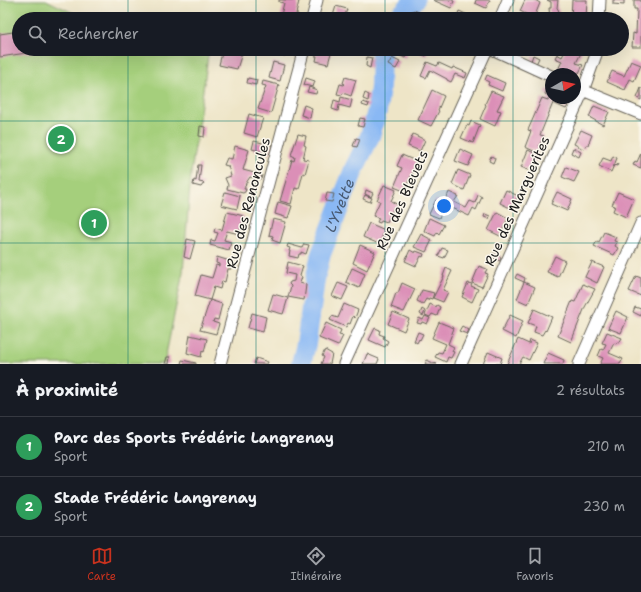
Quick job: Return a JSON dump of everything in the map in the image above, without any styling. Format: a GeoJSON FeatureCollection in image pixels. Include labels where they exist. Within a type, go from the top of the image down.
{"type":"FeatureCollection","features":[{"type":"Feature","properties":{"kind":"street"},"geometry":{"type":"LineString","coordinates":[[314,12],[317,0]]}},
{"type":"Feature","properties":{"kind":"street"},"geometry":{"type":"LineString","coordinates":[[503,12],[508,0]]}},
{"type":"Feature","properties":{"kind":"street"},"geometry":{"type":"LineString","coordinates":[[599,12],[600,0]]}},
{"type":"Feature","properties":{"kind":"street","name":"Rue des Renoncules"},"geometry":{"type":"LineString","coordinates":[[220,364],[302,56]]}},
{"type":"Feature","properties":{"kind":"street","name":"Rue des Bleuets"},"geometry":{"type":"LineString","coordinates":[[344,364],[484,56]]}},
{"type":"Feature","properties":{"kind":"street"},"geometry":{"type":"LineString","coordinates":[[507,56],[545,73]]}},
{"type":"Feature","properties":{"kind":"street","name":"Rue des Marguerites"},"geometry":{"type":"LineString","coordinates":[[581,85],[595,56]]}},
{"type":"Feature","properties":{"kind":"street"},"geometry":{"type":"LineString","coordinates":[[581,90],[641,114]]}},
{"type":"Feature","properties":{"kind":"street","name":"Rue des Marguerites"},"geometry":{"type":"LineString","coordinates":[[461,364],[573,104]]}},
{"type":"Feature","properties":{"kind":"street"},"geometry":{"type":"LineString","coordinates":[[579,364],[641,222]]}},
{"type":"Feature","properties":{"kind":"green space"},"geometry":{"type":"Polygon","coordinates":[[[0,0],[46,0],[71,12],[12,12],[12,56],[208,56],[191,174],[183,272],[164,364],[0,364],[0,0]]]}},
{"type":"Feature","properties":{"kind":"building"},"geometry":{"type":"Polygon","coordinates":[[[279,0],[299,1],[296,12],[282,12],[284,3],[279,2],[279,0]]]}},
{"type":"Feature","properties":{"kind":"building"},"geometry":{"type":"Polygon","coordinates":[[[433,0],[452,0],[454,1],[451,8],[433,0]]]}},
{"type":"Feature","properties":{"kind":"building"},"geometry":{"type":"Polygon","coordinates":[[[476,0],[490,0],[486,8],[475,3],[476,0]]]}},
{"type":"Feature","properties":{"kind":"building"},"geometry":{"type":"Polygon","coordinates":[[[525,0],[535,0],[540,3],[536,12],[520,11],[525,0]]]}},
{"type":"Feature","properties":{"kind":"building"},"geometry":{"type":"Polygon","coordinates":[[[547,0],[558,0],[557,8],[559,12],[549,12],[551,2],[547,0]]]}},
{"type":"Feature","properties":{"kind":"building"},"geometry":{"type":"Polygon","coordinates":[[[572,0],[587,0],[586,12],[571,12],[572,0]]]}},
{"type":"Feature","properties":{"kind":"building"},"geometry":{"type":"Polygon","coordinates":[[[613,0],[624,0],[624,5],[613,4],[613,0]]]}},
{"type":"Feature","properties":{"kind":"building"},"geometry":{"type":"Polygon","coordinates":[[[634,0],[641,0],[641,47],[632,47],[633,33],[636,34],[637,9],[634,9],[634,0]]]}},
{"type":"Feature","properties":{"kind":"building"},"geometry":{"type":"Polygon","coordinates":[[[336,6],[347,9],[346,12],[334,12],[336,6]]]}},
{"type":"Feature","properties":{"kind":"building"},"geometry":{"type":"Polygon","coordinates":[[[12,32],[12,55],[0,57],[0,34],[12,32]]]}},
{"type":"Feature","properties":{"kind":"building"},"geometry":{"type":"Polygon","coordinates":[[[221,56],[241,56],[237,69],[219,65],[221,56]]]}},
{"type":"Feature","properties":{"kind":"building"},"geometry":{"type":"Polygon","coordinates":[[[317,56],[330,56],[328,64],[316,61],[317,56]]]}},
{"type":"Feature","properties":{"kind":"building"},"geometry":{"type":"Polygon","coordinates":[[[533,56],[539,58],[535,66],[530,64],[533,56]]]}},
{"type":"Feature","properties":{"kind":"building"},"geometry":{"type":"Polygon","coordinates":[[[556,56],[580,56],[576,63],[583,65],[581,69],[559,68],[562,61],[555,58],[556,56]]]}},
{"type":"Feature","properties":{"kind":"building"},"geometry":{"type":"Polygon","coordinates":[[[367,57],[372,58],[370,68],[366,66],[367,57]]]}},
{"type":"Feature","properties":{"kind":"building"},"geometry":{"type":"Polygon","coordinates":[[[392,58],[400,62],[396,69],[388,65],[392,58]]]}},
{"type":"Feature","properties":{"kind":"building"},"geometry":{"type":"Polygon","coordinates":[[[631,61],[641,65],[634,81],[630,79],[625,90],[607,82],[612,71],[624,76],[631,61]]]}},
{"type":"Feature","properties":{"kind":"building"},"geometry":{"type":"Polygon","coordinates":[[[273,62],[284,65],[280,81],[269,78],[273,62]]]}},
{"type":"Feature","properties":{"kind":"building"},"geometry":{"type":"Polygon","coordinates":[[[427,62],[437,66],[439,63],[452,69],[453,67],[467,73],[465,78],[455,74],[451,82],[430,70],[426,78],[421,76],[427,62]]]}},
{"type":"Feature","properties":{"kind":"building"},"geometry":{"type":"Polygon","coordinates":[[[487,75],[505,83],[502,91],[488,85],[489,82],[485,80],[487,75]]]}},
{"type":"Feature","properties":{"kind":"building"},"geometry":{"type":"Polygon","coordinates":[[[345,77],[356,80],[351,96],[343,93],[342,95],[337,94],[340,84],[345,84],[343,83],[345,77]]]}},
{"type":"Feature","properties":{"kind":"building"},"geometry":{"type":"Polygon","coordinates":[[[248,78],[257,80],[256,85],[247,83],[248,78]]]}},
{"type":"Feature","properties":{"kind":"building"},"geometry":{"type":"Polygon","coordinates":[[[306,78],[315,81],[313,87],[304,85],[306,78]]]}},
{"type":"Feature","properties":{"kind":"building"},"geometry":{"type":"Polygon","coordinates":[[[263,81],[279,85],[271,113],[258,109],[266,86],[262,85],[263,81]]]}},
{"type":"Feature","properties":{"kind":"building"},"geometry":{"type":"Polygon","coordinates":[[[309,87],[317,90],[316,94],[307,92],[309,87]]]}},
{"type":"Feature","properties":{"kind":"building"},"geometry":{"type":"Polygon","coordinates":[[[641,88],[641,100],[637,98],[641,88]]]}},
{"type":"Feature","properties":{"kind":"building"},"geometry":{"type":"Polygon","coordinates":[[[432,90],[444,96],[438,110],[439,111],[431,126],[418,120],[432,90]]]}},
{"type":"Feature","properties":{"kind":"building"},"geometry":{"type":"Polygon","coordinates":[[[491,91],[504,96],[497,110],[501,111],[495,126],[480,119],[491,91]]]}},
{"type":"Feature","properties":{"kind":"building"},"geometry":{"type":"Polygon","coordinates":[[[365,93],[369,95],[368,101],[363,99],[365,93]]]}},
{"type":"Feature","properties":{"kind":"building"},"geometry":{"type":"Polygon","coordinates":[[[341,97],[352,100],[350,108],[339,105],[338,111],[332,109],[334,100],[340,102],[341,97]]]}},
{"type":"Feature","properties":{"kind":"building"},"geometry":{"type":"Polygon","coordinates":[[[542,98],[545,99],[545,104],[553,104],[540,135],[544,136],[539,146],[541,147],[538,153],[525,147],[531,131],[528,130],[542,98]]]}},
{"type":"Feature","properties":{"kind":"building"},"geometry":{"type":"Polygon","coordinates":[[[363,102],[369,104],[368,107],[362,105],[363,102]]]}},
{"type":"Feature","properties":{"kind":"building"},"geometry":{"type":"Polygon","coordinates":[[[555,104],[565,104],[568,106],[566,109],[555,104]]]}},
{"type":"Feature","properties":{"kind":"building"},"geometry":{"type":"Polygon","coordinates":[[[304,105],[312,108],[310,118],[301,115],[304,105]]]}},
{"type":"Feature","properties":{"kind":"building"},"geometry":{"type":"Polygon","coordinates":[[[594,106],[609,112],[603,125],[589,117],[594,106]]]}},
{"type":"Feature","properties":{"kind":"building"},"geometry":{"type":"Polygon","coordinates":[[[249,114],[263,118],[257,137],[244,133],[249,114]]]}},
{"type":"Feature","properties":{"kind":"building"},"geometry":{"type":"Polygon","coordinates":[[[360,118],[365,119],[363,127],[358,126],[360,118]]]}},
{"type":"Feature","properties":{"kind":"building"},"geometry":{"type":"Polygon","coordinates":[[[471,121],[480,125],[473,143],[461,138],[467,125],[469,126],[471,121]]]}},
{"type":"Feature","properties":{"kind":"building"},"geometry":{"type":"Polygon","coordinates":[[[200,126],[205,127],[204,137],[199,136],[200,126]]]}},
{"type":"Feature","properties":{"kind":"building"},"geometry":{"type":"Polygon","coordinates":[[[581,130],[592,135],[588,145],[586,145],[584,149],[574,144],[581,130]]]}},
{"type":"Feature","properties":{"kind":"building"},"geometry":{"type":"Polygon","coordinates":[[[298,134],[306,136],[304,145],[306,146],[303,159],[309,160],[305,174],[303,173],[299,189],[295,188],[291,204],[280,201],[292,160],[294,161],[295,157],[291,155],[298,134]]]}},
{"type":"Feature","properties":{"kind":"building"},"geometry":{"type":"Polygon","coordinates":[[[413,134],[425,140],[420,151],[408,146],[413,134]]]}},
{"type":"Feature","properties":{"kind":"building"},"geometry":{"type":"Polygon","coordinates":[[[356,138],[360,139],[357,147],[353,146],[356,138]]]}},
{"type":"Feature","properties":{"kind":"building"},"geometry":{"type":"Polygon","coordinates":[[[254,141],[272,145],[270,154],[252,149],[254,141]]]}},
{"type":"Feature","properties":{"kind":"building"},"geometry":{"type":"Polygon","coordinates":[[[235,146],[249,150],[243,170],[262,175],[261,179],[250,177],[244,189],[246,189],[245,192],[243,193],[227,189],[228,185],[225,178],[231,176],[228,166],[224,165],[227,158],[232,159],[235,146]]]}},
{"type":"Feature","properties":{"kind":"building"},"geometry":{"type":"Polygon","coordinates":[[[573,148],[581,152],[579,157],[571,153],[573,148]]]}},
{"type":"Feature","properties":{"kind":"building"},"geometry":{"type":"Polygon","coordinates":[[[460,149],[473,155],[468,166],[455,161],[460,149]]]}},
{"type":"Feature","properties":{"kind":"building"},"geometry":{"type":"Polygon","coordinates":[[[528,150],[538,155],[531,171],[521,167],[528,150]]]}},
{"type":"Feature","properties":{"kind":"building"},"geometry":{"type":"Polygon","coordinates":[[[641,153],[641,168],[633,165],[635,161],[637,162],[641,153]]]}},
{"type":"Feature","properties":{"kind":"building"},"geometry":{"type":"Polygon","coordinates":[[[402,155],[418,162],[404,191],[394,187],[402,168],[397,166],[402,155]]]}},
{"type":"Feature","properties":{"kind":"building"},"geometry":{"type":"Polygon","coordinates":[[[491,156],[495,158],[493,163],[489,161],[491,156]]]}},
{"type":"Feature","properties":{"kind":"building"},"geometry":{"type":"Polygon","coordinates":[[[613,156],[617,158],[615,163],[618,164],[617,166],[614,165],[611,172],[599,166],[603,158],[611,161],[613,156]]]}},
{"type":"Feature","properties":{"kind":"building"},"geometry":{"type":"Polygon","coordinates":[[[198,165],[201,165],[199,182],[204,183],[201,187],[193,185],[194,180],[196,181],[198,165]]]}},
{"type":"Feature","properties":{"kind":"building"},"geometry":{"type":"Polygon","coordinates":[[[566,167],[579,172],[574,182],[562,177],[566,167]]]}},
{"type":"Feature","properties":{"kind":"building"},"geometry":{"type":"Polygon","coordinates":[[[458,170],[470,175],[464,190],[452,184],[458,170]]]}},
{"type":"Feature","properties":{"kind":"building"},"geometry":{"type":"Polygon","coordinates":[[[384,185],[396,190],[391,201],[398,205],[397,209],[394,207],[387,222],[381,220],[380,223],[377,222],[379,218],[373,216],[380,201],[377,200],[384,185]]]}},
{"type":"Feature","properties":{"kind":"building"},"geometry":{"type":"Polygon","coordinates":[[[366,190],[373,193],[371,197],[365,194],[366,190]]]}},
{"type":"Feature","properties":{"kind":"building"},"geometry":{"type":"Polygon","coordinates":[[[506,190],[518,196],[512,209],[500,203],[506,190]]]}},
{"type":"Feature","properties":{"kind":"building"},"geometry":{"type":"Polygon","coordinates":[[[225,192],[240,196],[237,209],[221,205],[225,192]]]}},
{"type":"Feature","properties":{"kind":"building"},"geometry":{"type":"Polygon","coordinates":[[[449,192],[458,196],[454,202],[466,208],[470,201],[475,203],[478,195],[482,197],[476,210],[473,208],[469,216],[444,204],[449,192]]]}},
{"type":"Feature","properties":{"kind":"building"},"geometry":{"type":"Polygon","coordinates":[[[557,192],[572,199],[567,211],[551,204],[557,192]]]}},
{"type":"Feature","properties":{"kind":"building"},"geometry":{"type":"Polygon","coordinates":[[[618,192],[634,199],[626,217],[613,211],[615,206],[612,205],[618,192]]]}},
{"type":"Feature","properties":{"kind":"building"},"geometry":{"type":"Polygon","coordinates":[[[327,193],[334,194],[332,202],[325,201],[327,193]]]}},
{"type":"Feature","properties":{"kind":"building"},"geometry":{"type":"Polygon","coordinates":[[[365,195],[372,198],[370,202],[363,199],[365,195]]]}},
{"type":"Feature","properties":{"kind":"building"},"geometry":{"type":"Polygon","coordinates":[[[436,200],[445,204],[439,218],[429,214],[436,200]]]}},
{"type":"Feature","properties":{"kind":"building"},"geometry":{"type":"Polygon","coordinates":[[[278,202],[292,206],[288,218],[275,214],[278,202]]]}},
{"type":"Feature","properties":{"kind":"building"},"geometry":{"type":"Polygon","coordinates":[[[227,212],[244,216],[239,234],[227,231],[224,240],[231,242],[229,250],[210,245],[211,240],[215,241],[218,233],[214,232],[215,228],[222,230],[227,212]]]}},
{"type":"Feature","properties":{"kind":"building"},"geometry":{"type":"Polygon","coordinates":[[[497,212],[508,218],[500,236],[488,230],[497,212]]]}},
{"type":"Feature","properties":{"kind":"building"},"geometry":{"type":"Polygon","coordinates":[[[485,214],[490,216],[489,219],[484,217],[485,214]]]}},
{"type":"Feature","properties":{"kind":"building"},"geometry":{"type":"Polygon","coordinates":[[[429,218],[444,225],[439,234],[437,232],[435,236],[424,231],[429,218]]]}},
{"type":"Feature","properties":{"kind":"building"},"geometry":{"type":"Polygon","coordinates":[[[273,219],[286,222],[280,243],[272,240],[273,236],[269,235],[273,219]]]}},
{"type":"Feature","properties":{"kind":"building"},"geometry":{"type":"Polygon","coordinates":[[[369,223],[385,230],[379,244],[363,237],[369,223]]]}},
{"type":"Feature","properties":{"kind":"building"},"geometry":{"type":"Polygon","coordinates":[[[604,232],[616,237],[614,241],[617,242],[615,246],[618,248],[614,255],[594,246],[597,241],[599,242],[604,232]]]}},
{"type":"Feature","properties":{"kind":"building"},"geometry":{"type":"Polygon","coordinates":[[[421,234],[432,240],[426,252],[414,247],[421,234]]]}},
{"type":"Feature","properties":{"kind":"building"},"geometry":{"type":"Polygon","coordinates":[[[187,239],[195,241],[190,259],[184,257],[187,239]]]}},
{"type":"Feature","properties":{"kind":"building"},"geometry":{"type":"Polygon","coordinates":[[[288,244],[302,248],[304,244],[309,245],[306,254],[301,252],[298,258],[289,256],[290,248],[287,247],[288,244]]]}},
{"type":"Feature","properties":{"kind":"building"},"geometry":{"type":"Polygon","coordinates":[[[360,245],[375,252],[367,270],[353,263],[360,245]]]}},
{"type":"Feature","properties":{"kind":"building"},"geometry":{"type":"Polygon","coordinates":[[[442,248],[448,250],[444,258],[438,256],[442,248]]]}},
{"type":"Feature","properties":{"kind":"building"},"geometry":{"type":"Polygon","coordinates":[[[410,250],[415,253],[416,251],[424,254],[423,257],[421,256],[416,266],[405,261],[410,250]]]}},
{"type":"Feature","properties":{"kind":"building"},"geometry":{"type":"Polygon","coordinates":[[[493,253],[501,257],[500,261],[491,257],[493,253]]]}},
{"type":"Feature","properties":{"kind":"building"},"geometry":{"type":"Polygon","coordinates":[[[555,256],[565,261],[558,277],[547,272],[555,256]]]}},
{"type":"Feature","properties":{"kind":"building"},"geometry":{"type":"Polygon","coordinates":[[[217,257],[233,262],[231,269],[228,269],[225,282],[222,281],[220,289],[214,287],[210,300],[195,296],[201,275],[212,278],[216,265],[219,266],[219,264],[216,263],[217,257]]]}},
{"type":"Feature","properties":{"kind":"building"},"geometry":{"type":"Polygon","coordinates":[[[288,262],[303,266],[300,276],[302,277],[300,283],[306,285],[304,300],[288,297],[291,286],[289,284],[290,282],[294,281],[295,275],[286,273],[288,262]]]}},
{"type":"Feature","properties":{"kind":"building"},"geometry":{"type":"Polygon","coordinates":[[[592,262],[604,267],[597,283],[585,277],[592,262]]]}},
{"type":"Feature","properties":{"kind":"building"},"geometry":{"type":"Polygon","coordinates":[[[479,266],[487,269],[485,273],[488,274],[482,287],[472,283],[479,266]]]}},
{"type":"Feature","properties":{"kind":"building"},"geometry":{"type":"Polygon","coordinates":[[[352,268],[365,274],[359,288],[346,282],[352,268]]]}},
{"type":"Feature","properties":{"kind":"building"},"geometry":{"type":"Polygon","coordinates":[[[446,268],[452,271],[443,290],[448,292],[443,302],[433,298],[444,276],[446,268]]]}},
{"type":"Feature","properties":{"kind":"building"},"geometry":{"type":"Polygon","coordinates":[[[517,274],[525,278],[524,282],[515,278],[517,274]]]}},
{"type":"Feature","properties":{"kind":"building"},"geometry":{"type":"Polygon","coordinates":[[[636,276],[641,278],[641,296],[629,291],[636,276]]]}},
{"type":"Feature","properties":{"kind":"building"},"geometry":{"type":"Polygon","coordinates":[[[524,282],[535,287],[528,304],[517,299],[524,282]]]}},
{"type":"Feature","properties":{"kind":"building"},"geometry":{"type":"Polygon","coordinates":[[[338,283],[348,287],[342,300],[332,296],[338,283]]]}},
{"type":"Feature","properties":{"kind":"building"},"geometry":{"type":"Polygon","coordinates":[[[402,283],[415,289],[404,312],[391,307],[396,293],[398,293],[402,283]]]}},
{"type":"Feature","properties":{"kind":"building"},"geometry":{"type":"Polygon","coordinates":[[[468,283],[472,284],[471,286],[478,289],[472,302],[462,297],[468,283]]]}},
{"type":"Feature","properties":{"kind":"building"},"geometry":{"type":"Polygon","coordinates":[[[583,284],[595,289],[585,307],[571,342],[558,336],[572,301],[575,302],[583,284]]]}},
{"type":"Feature","properties":{"kind":"building"},"geometry":{"type":"Polygon","coordinates":[[[422,290],[434,293],[432,299],[426,299],[423,304],[417,301],[422,290]]]}},
{"type":"Feature","properties":{"kind":"building"},"geometry":{"type":"Polygon","coordinates":[[[273,294],[288,298],[283,314],[268,310],[273,294]]]}},
{"type":"Feature","properties":{"kind":"building"},"geometry":{"type":"Polygon","coordinates":[[[210,300],[222,304],[218,320],[214,319],[213,322],[219,324],[216,334],[200,330],[210,300]]]}},
{"type":"Feature","properties":{"kind":"building"},"geometry":{"type":"Polygon","coordinates":[[[344,304],[358,310],[355,318],[353,316],[350,324],[348,323],[346,327],[330,320],[332,316],[338,318],[344,304]]]}},
{"type":"Feature","properties":{"kind":"building"},"geometry":{"type":"Polygon","coordinates":[[[430,304],[440,307],[437,316],[432,314],[430,317],[425,315],[430,304]]]}},
{"type":"Feature","properties":{"kind":"building"},"geometry":{"type":"Polygon","coordinates":[[[635,307],[641,309],[641,316],[633,312],[635,307]]]}},
{"type":"Feature","properties":{"kind":"building"},"geometry":{"type":"Polygon","coordinates":[[[422,309],[425,311],[423,316],[420,314],[422,309]]]}},
{"type":"Feature","properties":{"kind":"building"},"geometry":{"type":"Polygon","coordinates":[[[534,309],[552,317],[546,331],[545,330],[542,335],[534,332],[536,326],[528,323],[534,309]]]}},
{"type":"Feature","properties":{"kind":"building"},"geometry":{"type":"Polygon","coordinates":[[[616,311],[628,317],[621,333],[608,328],[616,311]]]}},
{"type":"Feature","properties":{"kind":"building"},"geometry":{"type":"Polygon","coordinates":[[[393,312],[409,319],[404,331],[388,324],[393,312]]]}},
{"type":"Feature","properties":{"kind":"building"},"geometry":{"type":"Polygon","coordinates":[[[252,313],[266,317],[263,332],[248,328],[252,313]]]}},
{"type":"Feature","properties":{"kind":"building"},"geometry":{"type":"Polygon","coordinates":[[[510,315],[523,321],[516,338],[502,331],[510,315]]]}},
{"type":"Feature","properties":{"kind":"building"},"geometry":{"type":"Polygon","coordinates":[[[425,316],[430,318],[427,324],[422,322],[421,324],[417,323],[419,318],[423,320],[425,316]]]}},
{"type":"Feature","properties":{"kind":"building"},"geometry":{"type":"Polygon","coordinates":[[[439,322],[454,328],[448,344],[454,347],[452,351],[454,352],[451,358],[448,357],[446,362],[435,357],[438,352],[442,353],[446,344],[432,338],[439,322]]]}},
{"type":"Feature","properties":{"kind":"building"},"geometry":{"type":"Polygon","coordinates":[[[326,323],[341,330],[339,335],[343,336],[338,346],[319,338],[326,323]]]}},
{"type":"Feature","properties":{"kind":"building"},"geometry":{"type":"Polygon","coordinates":[[[462,326],[469,330],[467,334],[459,331],[462,326]]]}},
{"type":"Feature","properties":{"kind":"building"},"geometry":{"type":"Polygon","coordinates":[[[375,328],[380,330],[379,334],[384,336],[383,338],[388,341],[385,347],[369,340],[375,328]]]}},
{"type":"Feature","properties":{"kind":"building"},"geometry":{"type":"Polygon","coordinates":[[[418,332],[423,334],[417,343],[414,341],[418,332]]]}},
{"type":"Feature","properties":{"kind":"building"},"geometry":{"type":"Polygon","coordinates":[[[607,332],[622,338],[619,343],[614,343],[609,353],[623,359],[620,364],[600,364],[603,358],[598,356],[601,349],[603,350],[606,344],[602,343],[607,332]]]}},
{"type":"Feature","properties":{"kind":"building"},"geometry":{"type":"Polygon","coordinates":[[[190,335],[207,339],[204,352],[202,351],[201,357],[187,353],[190,335]]]}},
{"type":"Feature","properties":{"kind":"building"},"geometry":{"type":"Polygon","coordinates":[[[518,339],[529,344],[530,340],[537,343],[529,360],[523,357],[519,364],[507,364],[518,339]]]}},
{"type":"Feature","properties":{"kind":"building"},"geometry":{"type":"Polygon","coordinates":[[[325,350],[332,354],[330,364],[321,364],[324,357],[322,356],[325,350]]]}},
{"type":"Feature","properties":{"kind":"building"},"geometry":{"type":"Polygon","coordinates":[[[488,352],[502,358],[500,364],[483,364],[488,352]]]}},
{"type":"Feature","properties":{"kind":"building"},"geometry":{"type":"Polygon","coordinates":[[[548,353],[564,360],[563,364],[543,364],[548,353]]]}},
{"type":"Feature","properties":{"kind":"building"},"geometry":{"type":"Polygon","coordinates":[[[367,354],[379,359],[377,364],[363,364],[367,354]]]}},
{"type":"Feature","properties":{"kind":"building"},"geometry":{"type":"Polygon","coordinates":[[[167,357],[170,357],[169,364],[165,364],[167,357]]]}},
{"type":"Feature","properties":{"kind":"building"},"geometry":{"type":"Polygon","coordinates":[[[256,358],[268,362],[267,364],[254,364],[256,358]]]}},
{"type":"Feature","properties":{"kind":"building"},"geometry":{"type":"Polygon","coordinates":[[[182,360],[196,363],[196,364],[181,364],[182,360]]]}},
{"type":"Feature","properties":{"kind":"building"},"geometry":{"type":"Polygon","coordinates":[[[427,360],[431,362],[437,364],[425,364],[427,360]]]}},
{"type":"Feature","properties":{"kind":"waterway","name":"L'Yvette"},"geometry":{"type":"LineString","coordinates":[[404,12],[415,0]]}},
{"type":"Feature","properties":{"kind":"waterway","name":"L'Yvette"},"geometry":{"type":"LineString","coordinates":[[301,364],[306,344],[315,280],[321,254],[355,167],[370,136],[377,111],[380,87],[381,56]]}},
{"type":"Feature","properties":{"kind":"place","name":"Stade Frédéric Langrenay"},"geometry":{"type":"Point","coordinates":[61,139]}},
{"type":"Feature","properties":{"kind":"place","name":"Parc des Sports Frédéric Langrenay"},"geometry":{"type":"Point","coordinates":[94,223]}}]}
